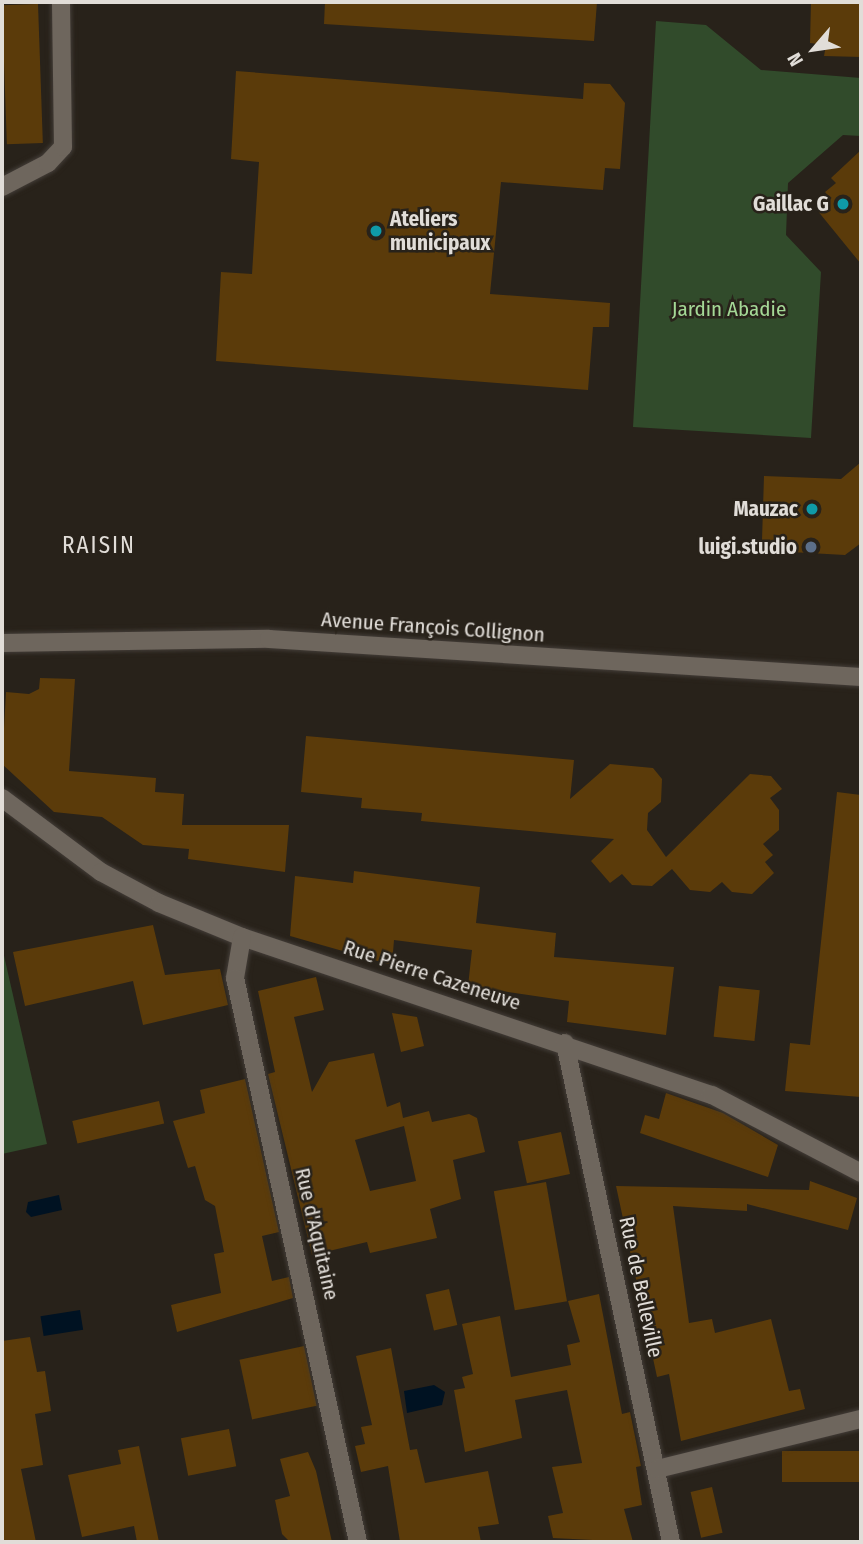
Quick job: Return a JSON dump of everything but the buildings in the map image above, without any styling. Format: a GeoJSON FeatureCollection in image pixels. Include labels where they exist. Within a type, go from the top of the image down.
{"type":"FeatureCollection","features":[{"type":"Feature","properties":{"kind":"street"},"geometry":{"type":"LineString","coordinates":[[2,187],[48,163],[63,148],[61,2]]}},
{"type":"Feature","properties":{"kind":"street","name":"Avenue François Collignon"},"geometry":{"type":"LineString","coordinates":[[2,643],[269,639],[861,677]]}},
{"type":"Feature","properties":{"kind":"street","name":"Rue Pierre Cazeneuve"},"geometry":{"type":"LineString","coordinates":[[2,798],[102,872],[242,937],[565,1043],[712,1095],[861,1173]]}},
{"type":"Feature","properties":{"kind":"street","name":"Rue d'Aquitaine"},"geometry":{"type":"LineString","coordinates":[[242,937],[235,978],[358,1542]]}},
{"type":"Feature","properties":{"kind":"street","name":"Rue de Belleville"},"geometry":{"type":"LineString","coordinates":[[565,1043],[671,1542]]}},
{"type":"Feature","properties":{"kind":"street"},"geometry":{"type":"LineString","coordinates":[[657,1469],[861,1419]]}},
{"type":"Feature","properties":{"kind":"green space","name":"Jardin Abadie"},"geometry":{"type":"Polygon","coordinates":[[[656,21],[706,25],[761,70],[861,78],[861,136],[843,135],[788,183],[786,235],[821,272],[811,438],[633,427],[656,21]]]}},
{"type":"Feature","properties":{"kind":"green space"},"geometry":{"type":"Polygon","coordinates":[[[2,947],[47,1144],[2,1154],[2,947]]]}},
{"type":"Feature","properties":{"kind":"water"},"geometry":{"type":"Polygon","coordinates":[[[59,1195],[62,1210],[31,1217],[26,1212],[28,1202],[59,1195]]]}},
{"type":"Feature","properties":{"kind":"water"},"geometry":{"type":"Polygon","coordinates":[[[80,1310],[83,1330],[44,1336],[40,1316],[80,1310]]]}},
{"type":"Feature","properties":{"kind":"water"},"geometry":{"type":"Polygon","coordinates":[[[434,1385],[445,1392],[442,1405],[407,1413],[404,1391],[434,1385]]]}},
{"type":"Feature","properties":{"kind":"place","name":"Gaillac G"},"geometry":{"type":"Point","coordinates":[843,204]}},
{"type":"Feature","properties":{"kind":"place","name":"Ateliers municipaux"},"geometry":{"type":"Point","coordinates":[376,231]}},
{"type":"Feature","properties":{"kind":"place","name":"Mauzac"},"geometry":{"type":"Point","coordinates":[812,509]}},
{"type":"Feature","properties":{"kind":"place","name":"luigi.studio"},"geometry":{"type":"Point","coordinates":[811,547]}},
{"type":"Feature","properties":{"kind":"district","name":"RAISIN"},"geometry":{"type":"Point","coordinates":[99,545]}}]}
